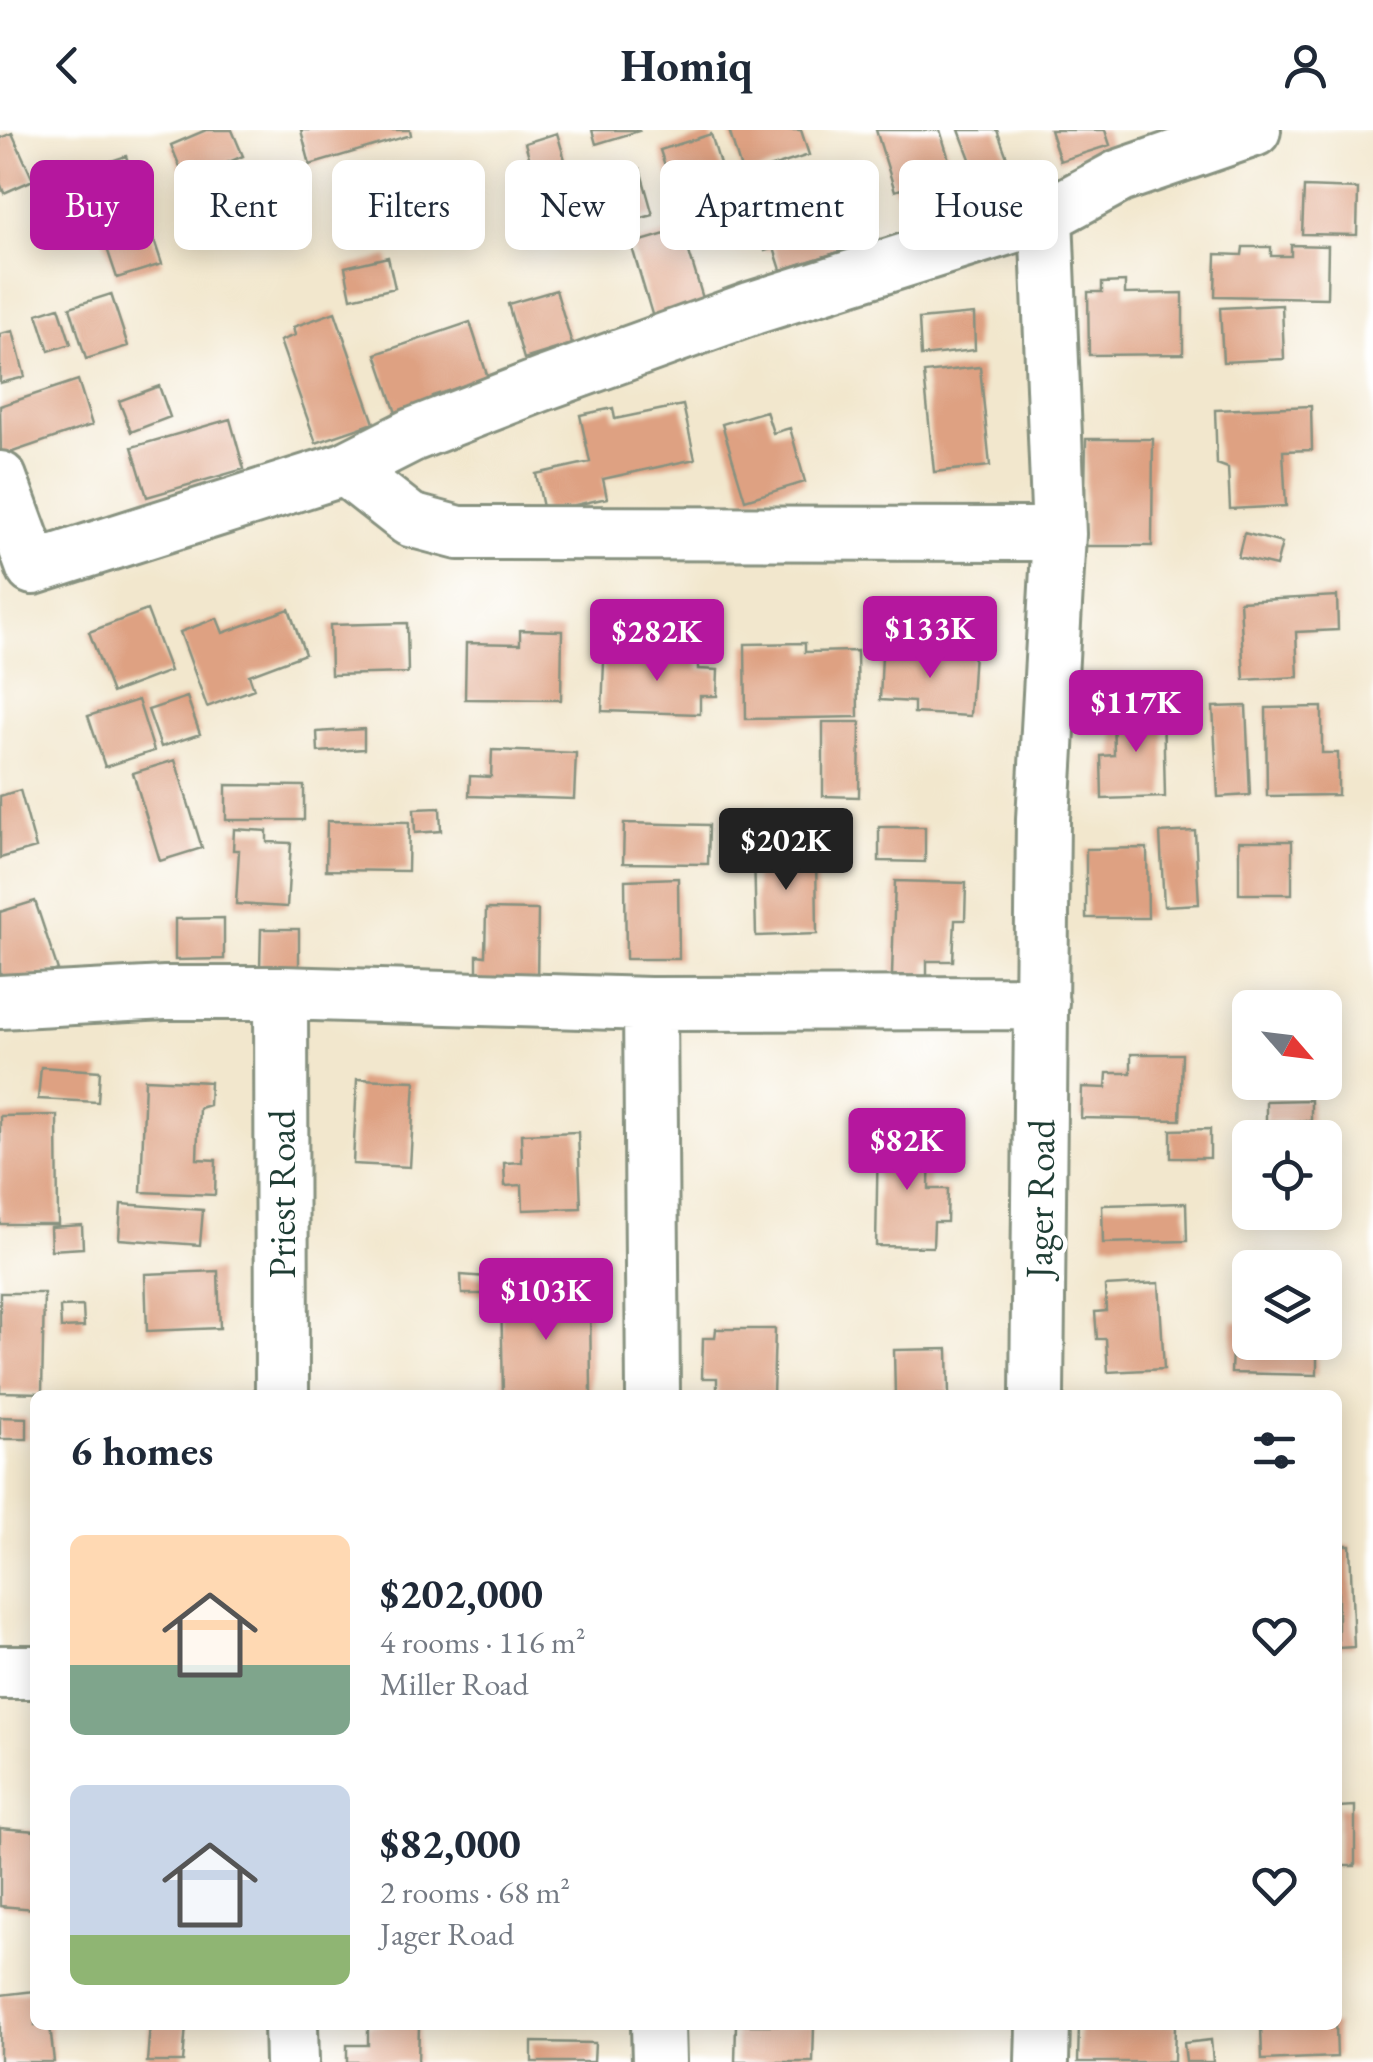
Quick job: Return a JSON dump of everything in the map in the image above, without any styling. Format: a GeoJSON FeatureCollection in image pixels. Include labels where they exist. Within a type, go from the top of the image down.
{"type":"FeatureCollection","features":[{"type":"Feature","properties":{"kind":"street"},"geometry":{"type":"LineString","coordinates":[[1058,210],[1120,176],[1254,130]]}},
{"type":"Feature","properties":{"kind":"street"},"geometry":{"type":"LineString","coordinates":[[0,478],[33,568],[345,469],[412,435],[560,378],[753,308],[938,250]]}},
{"type":"Feature","properties":{"kind":"street","name":"Jager Road"},"geometry":{"type":"LineString","coordinates":[[1037,1390],[1044,818],[1059,534],[1047,250]]}},
{"type":"Feature","properties":{"kind":"street"},"geometry":{"type":"LineString","coordinates":[[345,469],[410,520],[460,534],[1059,534]]}},
{"type":"Feature","properties":{"kind":"street"},"geometry":{"type":"LineString","coordinates":[[0,1002],[166,993],[281,993],[650,1004],[1042,1003]]}},
{"type":"Feature","properties":{"kind":"street","name":"Priest Road"},"geometry":{"type":"LineString","coordinates":[[281,993],[282,1390]]}},
{"type":"Feature","properties":{"kind":"street"},"geometry":{"type":"LineString","coordinates":[[650,1004],[653,1390]]}},
{"type":"Feature","properties":{"kind":"street"},"geometry":{"type":"LineString","coordinates":[[0,1672],[30,1672]]}},
{"type":"Feature","properties":{"kind":"street"},"geometry":{"type":"LineString","coordinates":[[291,2030],[292,2062]]}},
{"type":"Feature","properties":{"kind":"street"},"geometry":{"type":"LineString","coordinates":[[658,2030],[658,2062]]}},
{"type":"Feature","properties":{"kind":"street"},"geometry":{"type":"LineString","coordinates":[[1042,2062],[1043,2030]]}},
{"type":"Feature","properties":{"kind":"building"},"geometry":{"type":"Polygon","coordinates":[[[206,130],[232,130],[243,156],[234,160],[177,160],[171,145],[206,130]]]}},
{"type":"Feature","properties":{"kind":"building"},"geometry":{"type":"Polygon","coordinates":[[[301,130],[410,130],[411,135],[312,164],[301,130]]]}},
{"type":"Feature","properties":{"kind":"building"},"geometry":{"type":"Polygon","coordinates":[[[592,130],[638,130],[639,131],[596,144],[592,130]]]}},
{"type":"Feature","properties":{"kind":"building"},"geometry":{"type":"Polygon","coordinates":[[[729,130],[801,130],[809,155],[793,160],[738,160],[729,130]]]}},
{"type":"Feature","properties":{"kind":"building"},"geometry":{"type":"Polygon","coordinates":[[[876,130],[940,130],[949,160],[899,160],[899,190],[895,191],[876,130]]]}},
{"type":"Feature","properties":{"kind":"building"},"geometry":{"type":"Polygon","coordinates":[[[959,130],[997,130],[1008,160],[970,160],[959,130]]]}},
{"type":"Feature","properties":{"kind":"building"},"geometry":{"type":"Polygon","coordinates":[[[1050,130],[1105,130],[1110,145],[1060,161],[1050,130]]]}},
{"type":"Feature","properties":{"kind":"building"},"geometry":{"type":"Polygon","coordinates":[[[12,133],[30,173],[30,181],[4,193],[0,183],[0,138],[12,133]]]}},
{"type":"Feature","properties":{"kind":"building"},"geometry":{"type":"Polygon","coordinates":[[[557,133],[565,160],[530,160],[525,143],[557,133]]]}},
{"type":"Feature","properties":{"kind":"building"},"geometry":{"type":"Polygon","coordinates":[[[711,134],[719,160],[663,160],[660,150],[711,134]]]}},
{"type":"Feature","properties":{"kind":"building"},"geometry":{"type":"Polygon","coordinates":[[[640,169],[653,215],[640,218],[640,169]]]}},
{"type":"Feature","properties":{"kind":"building"},"geometry":{"type":"Polygon","coordinates":[[[1304,187],[1358,189],[1357,235],[1302,234],[1304,187]]]}},
{"type":"Feature","properties":{"kind":"building"},"geometry":{"type":"Polygon","coordinates":[[[660,235],[660,250],[688,250],[705,305],[654,321],[633,250],[640,250],[640,241],[660,235]]]}},
{"type":"Feature","properties":{"kind":"building"},"geometry":{"type":"Polygon","coordinates":[[[154,240],[162,264],[117,278],[108,250],[154,250],[154,240]]]}},
{"type":"Feature","properties":{"kind":"building"},"geometry":{"type":"Polygon","coordinates":[[[1291,245],[1328,246],[1327,298],[1215,296],[1216,254],[1242,255],[1243,247],[1271,247],[1271,256],[1291,256],[1291,245]]]}},
{"type":"Feature","properties":{"kind":"building"},"geometry":{"type":"Polygon","coordinates":[[[775,250],[842,250],[842,251],[781,270],[775,250]]]}},
{"type":"Feature","properties":{"kind":"building"},"geometry":{"type":"Polygon","coordinates":[[[388,257],[395,288],[351,298],[345,267],[388,257]]]}},
{"type":"Feature","properties":{"kind":"building"},"geometry":{"type":"Polygon","coordinates":[[[1125,282],[1125,294],[1183,293],[1183,354],[1089,355],[1088,292],[1102,292],[1102,283],[1125,282]]]}},
{"type":"Feature","properties":{"kind":"building"},"geometry":{"type":"Polygon","coordinates":[[[556,290],[572,344],[524,359],[508,304],[556,290]]]}},
{"type":"Feature","properties":{"kind":"building"},"geometry":{"type":"Polygon","coordinates":[[[111,294],[128,346],[86,359],[70,307],[111,294]]]}},
{"type":"Feature","properties":{"kind":"building"},"geometry":{"type":"Polygon","coordinates":[[[1282,305],[1284,359],[1223,362],[1220,308],[1282,305]]]}},
{"type":"Feature","properties":{"kind":"building"},"geometry":{"type":"Polygon","coordinates":[[[59,307],[71,344],[49,351],[37,314],[59,307]]]}},
{"type":"Feature","properties":{"kind":"building"},"geometry":{"type":"Polygon","coordinates":[[[335,312],[374,423],[316,443],[280,341],[295,335],[293,327],[335,312]]]}},
{"type":"Feature","properties":{"kind":"building"},"geometry":{"type":"Polygon","coordinates":[[[974,314],[975,350],[921,356],[919,319],[974,314]]]}},
{"type":"Feature","properties":{"kind":"building"},"geometry":{"type":"Polygon","coordinates":[[[470,322],[488,378],[432,396],[436,410],[399,422],[376,354],[470,322]]]}},
{"type":"Feature","properties":{"kind":"building"},"geometry":{"type":"Polygon","coordinates":[[[13,331],[25,377],[0,383],[0,334],[13,331]]]}},
{"type":"Feature","properties":{"kind":"building"},"geometry":{"type":"Polygon","coordinates":[[[980,367],[990,466],[934,472],[924,373],[980,367]]]}},
{"type":"Feature","properties":{"kind":"building"},"geometry":{"type":"Polygon","coordinates":[[[78,380],[92,425],[1,456],[0,406],[78,380]]]}},
{"type":"Feature","properties":{"kind":"building"},"geometry":{"type":"Polygon","coordinates":[[[159,386],[170,417],[131,432],[119,401],[159,386]]]}},
{"type":"Feature","properties":{"kind":"building"},"geometry":{"type":"Polygon","coordinates":[[[683,405],[695,459],[603,479],[607,498],[544,512],[536,474],[590,462],[580,415],[613,408],[615,419],[683,405]]]}},
{"type":"Feature","properties":{"kind":"building"},"geometry":{"type":"Polygon","coordinates":[[[1311,406],[1312,450],[1283,451],[1286,506],[1230,509],[1228,468],[1217,464],[1215,410],[1311,406]]]}},
{"type":"Feature","properties":{"kind":"building"},"geometry":{"type":"Polygon","coordinates":[[[766,411],[773,433],[790,428],[805,482],[745,500],[722,424],[766,411]]]}},
{"type":"Feature","properties":{"kind":"building"},"geometry":{"type":"Polygon","coordinates":[[[230,419],[244,469],[147,497],[132,447],[230,419]]]}},
{"type":"Feature","properties":{"kind":"building"},"geometry":{"type":"Polygon","coordinates":[[[1086,439],[1153,439],[1152,546],[1084,546],[1086,439]]]}},
{"type":"Feature","properties":{"kind":"building"},"geometry":{"type":"Polygon","coordinates":[[[1244,533],[1282,543],[1276,566],[1238,557],[1244,533]]]}},
{"type":"Feature","properties":{"kind":"building"},"geometry":{"type":"Polygon","coordinates":[[[1337,596],[1338,630],[1296,632],[1298,677],[1244,680],[1240,601],[1337,596]]]}},
{"type":"Feature","properties":{"kind":"building"},"geometry":{"type":"Polygon","coordinates":[[[289,609],[305,654],[249,675],[254,689],[207,707],[180,632],[217,618],[223,633],[289,609]]]}},
{"type":"Feature","properties":{"kind":"building"},"geometry":{"type":"Polygon","coordinates":[[[147,610],[170,671],[112,693],[89,632],[147,610]]]}},
{"type":"Feature","properties":{"kind":"building"},"geometry":{"type":"Polygon","coordinates":[[[407,623],[408,673],[331,675],[330,625],[407,623]]]}},
{"type":"Feature","properties":{"kind":"building"},"geometry":{"type":"Polygon","coordinates":[[[520,630],[562,631],[561,700],[465,699],[466,643],[520,644],[520,630]]]}},
{"type":"Feature","properties":{"kind":"building"},"geometry":{"type":"Polygon","coordinates":[[[805,643],[805,652],[857,651],[858,717],[746,719],[745,644],[805,643]]]}},
{"type":"Feature","properties":{"kind":"building"},"geometry":{"type":"Polygon","coordinates":[[[919,648],[974,651],[970,716],[914,713],[914,702],[880,700],[882,655],[918,657],[919,648]]]}},
{"type":"Feature","properties":{"kind":"building"},"geometry":{"type":"Polygon","coordinates":[[[631,651],[698,653],[698,669],[718,670],[717,696],[700,696],[700,714],[602,711],[604,662],[631,662],[631,651]]]}},
{"type":"Feature","properties":{"kind":"building"},"geometry":{"type":"Polygon","coordinates":[[[187,697],[200,734],[161,747],[148,710],[187,697]]]}},
{"type":"Feature","properties":{"kind":"building"},"geometry":{"type":"Polygon","coordinates":[[[138,700],[154,751],[105,767],[88,716],[138,700]]]}},
{"type":"Feature","properties":{"kind":"building"},"geometry":{"type":"Polygon","coordinates":[[[1246,706],[1250,795],[1218,797],[1213,707],[1246,706]]]}},
{"type":"Feature","properties":{"kind":"building"},"geometry":{"type":"Polygon","coordinates":[[[1163,707],[1165,797],[1102,799],[1101,756],[1114,755],[1113,708],[1163,707]]]}},
{"type":"Feature","properties":{"kind":"building"},"geometry":{"type":"Polygon","coordinates":[[[1322,707],[1322,753],[1338,753],[1338,795],[1267,796],[1266,708],[1322,707]]]}},
{"type":"Feature","properties":{"kind":"building"},"geometry":{"type":"Polygon","coordinates":[[[823,722],[860,722],[859,797],[823,796],[823,722]]]}},
{"type":"Feature","properties":{"kind":"building"},"geometry":{"type":"Polygon","coordinates":[[[364,729],[364,749],[318,752],[317,732],[364,729]]]}},
{"type":"Feature","properties":{"kind":"building"},"geometry":{"type":"Polygon","coordinates":[[[492,750],[576,753],[574,799],[469,796],[470,776],[491,777],[492,750]]]}},
{"type":"Feature","properties":{"kind":"building"},"geometry":{"type":"Polygon","coordinates":[[[175,760],[202,848],[160,861],[133,773],[175,760]]]}},
{"type":"Feature","properties":{"kind":"building"},"geometry":{"type":"Polygon","coordinates":[[[226,785],[304,786],[304,820],[226,820],[226,785]]]}},
{"type":"Feature","properties":{"kind":"building"},"geometry":{"type":"Polygon","coordinates":[[[20,790],[36,848],[0,858],[0,796],[20,790]]]}},
{"type":"Feature","properties":{"kind":"building"},"geometry":{"type":"Polygon","coordinates":[[[440,808],[441,831],[415,833],[414,809],[440,808]]]}},
{"type":"Feature","properties":{"kind":"building"},"geometry":{"type":"Polygon","coordinates":[[[327,821],[409,822],[408,871],[326,870],[327,821]]]}},
{"type":"Feature","properties":{"kind":"building"},"geometry":{"type":"Polygon","coordinates":[[[624,823],[709,825],[708,864],[623,863],[624,823]]]}},
{"type":"Feature","properties":{"kind":"building"},"geometry":{"type":"Polygon","coordinates":[[[879,827],[925,827],[925,862],[879,861],[879,827]]]}},
{"type":"Feature","properties":{"kind":"building"},"geometry":{"type":"Polygon","coordinates":[[[234,829],[267,831],[267,842],[291,843],[287,907],[236,904],[239,850],[233,850],[234,829]]]}},
{"type":"Feature","properties":{"kind":"building"},"geometry":{"type":"Polygon","coordinates":[[[1195,831],[1199,904],[1164,906],[1160,833],[1195,831]]]}},
{"type":"Feature","properties":{"kind":"building"},"geometry":{"type":"Polygon","coordinates":[[[1239,841],[1292,841],[1292,894],[1239,894],[1239,841]]]}},
{"type":"Feature","properties":{"kind":"building"},"geometry":{"type":"Polygon","coordinates":[[[1147,848],[1148,918],[1086,918],[1086,849],[1147,848]]]}},
{"type":"Feature","properties":{"kind":"building"},"geometry":{"type":"Polygon","coordinates":[[[816,850],[817,934],[756,936],[754,852],[816,850]]]}},
{"type":"Feature","properties":{"kind":"building"},"geometry":{"type":"Polygon","coordinates":[[[678,878],[679,959],[626,959],[625,880],[678,878]]]}},
{"type":"Feature","properties":{"kind":"building"},"geometry":{"type":"Polygon","coordinates":[[[895,881],[966,883],[965,920],[955,920],[953,961],[927,961],[927,976],[892,975],[895,881]]]}},
{"type":"Feature","properties":{"kind":"building"},"geometry":{"type":"Polygon","coordinates":[[[35,901],[58,970],[5,988],[0,971],[0,912],[35,901]]]}},
{"type":"Feature","properties":{"kind":"building"},"geometry":{"type":"Polygon","coordinates":[[[486,909],[538,910],[537,982],[477,982],[477,955],[485,956],[486,909]]]}},
{"type":"Feature","properties":{"kind":"building"},"geometry":{"type":"Polygon","coordinates":[[[224,918],[224,959],[175,960],[175,919],[224,918]]]}},
{"type":"Feature","properties":{"kind":"building"},"geometry":{"type":"Polygon","coordinates":[[[261,929],[299,929],[299,969],[260,968],[261,929]]]}},
{"type":"Feature","properties":{"kind":"building"},"geometry":{"type":"Polygon","coordinates":[[[1131,1054],[1182,1054],[1180,1120],[1081,1118],[1082,1087],[1106,1088],[1107,1073],[1131,1073],[1131,1054]]]}},
{"type":"Feature","properties":{"kind":"building"},"geometry":{"type":"Polygon","coordinates":[[[41,1067],[100,1071],[98,1102],[38,1099],[41,1067]]]}},
{"type":"Feature","properties":{"kind":"building"},"geometry":{"type":"Polygon","coordinates":[[[145,1079],[210,1082],[209,1105],[199,1108],[197,1159],[216,1160],[215,1195],[141,1192],[145,1079]]]}},
{"type":"Feature","properties":{"kind":"building"},"geometry":{"type":"Polygon","coordinates":[[[357,1079],[415,1081],[410,1167],[353,1164],[357,1079]]]}},
{"type":"Feature","properties":{"kind":"building"},"geometry":{"type":"Polygon","coordinates":[[[1311,1100],[1311,1120],[1266,1120],[1266,1101],[1311,1100]]]}},
{"type":"Feature","properties":{"kind":"building"},"geometry":{"type":"Polygon","coordinates":[[[57,1115],[58,1224],[0,1224],[0,1116],[57,1115]]]}},
{"type":"Feature","properties":{"kind":"building"},"geometry":{"type":"Polygon","coordinates":[[[1210,1129],[1210,1158],[1171,1158],[1171,1130],[1210,1129]]]}},
{"type":"Feature","properties":{"kind":"building"},"geometry":{"type":"Polygon","coordinates":[[[578,1132],[581,1208],[523,1210],[522,1185],[505,1186],[504,1163],[522,1162],[521,1134],[578,1132]]]}},
{"type":"Feature","properties":{"kind":"building"},"geometry":{"type":"Polygon","coordinates":[[[878,1135],[930,1136],[929,1189],[948,1189],[947,1222],[934,1222],[933,1247],[876,1246],[878,1135]]]}},
{"type":"Feature","properties":{"kind":"building"},"geometry":{"type":"Polygon","coordinates":[[[1186,1203],[1187,1241],[1103,1243],[1102,1205],[1186,1203]]]}},
{"type":"Feature","properties":{"kind":"building"},"geometry":{"type":"Polygon","coordinates":[[[121,1204],[203,1210],[200,1245],[119,1239],[121,1204]]]}},
{"type":"Feature","properties":{"kind":"building"},"geometry":{"type":"Polygon","coordinates":[[[82,1225],[83,1248],[51,1250],[50,1227],[82,1225]]]}},
{"type":"Feature","properties":{"kind":"building"},"geometry":{"type":"Polygon","coordinates":[[[218,1271],[220,1328],[147,1331],[145,1274],[218,1271]]]}},
{"type":"Feature","properties":{"kind":"building"},"geometry":{"type":"Polygon","coordinates":[[[461,1275],[487,1277],[486,1294],[462,1294],[461,1275]]]}},
{"type":"Feature","properties":{"kind":"building"},"geometry":{"type":"Polygon","coordinates":[[[1159,1283],[1164,1369],[1108,1372],[1106,1339],[1097,1339],[1095,1312],[1106,1311],[1105,1286],[1159,1283]]]}},
{"type":"Feature","properties":{"kind":"building"},"geometry":{"type":"Polygon","coordinates":[[[590,1290],[591,1390],[503,1390],[501,1292],[590,1290]]]}},
{"type":"Feature","properties":{"kind":"building"},"geometry":{"type":"Polygon","coordinates":[[[0,1293],[44,1293],[42,1390],[0,1392],[0,1293]]]}},
{"type":"Feature","properties":{"kind":"building"},"geometry":{"type":"Polygon","coordinates":[[[83,1306],[84,1327],[61,1328],[60,1307],[83,1306]]]}},
{"type":"Feature","properties":{"kind":"building"},"geometry":{"type":"Polygon","coordinates":[[[716,1329],[775,1329],[773,1390],[717,1390],[717,1378],[702,1378],[703,1338],[715,1338],[716,1329]]]}},
{"type":"Feature","properties":{"kind":"building"},"geometry":{"type":"Polygon","coordinates":[[[1232,1347],[1232,1360],[1317,1360],[1317,1375],[1231,1373],[1232,1347]]]}},
{"type":"Feature","properties":{"kind":"building"},"geometry":{"type":"Polygon","coordinates":[[[948,1349],[949,1390],[895,1390],[894,1350],[948,1349]]]}},
{"type":"Feature","properties":{"kind":"building"},"geometry":{"type":"Polygon","coordinates":[[[0,1417],[27,1418],[27,1439],[0,1439],[0,1417]]]}},
{"type":"Feature","properties":{"kind":"building"},"geometry":{"type":"Polygon","coordinates":[[[1342,1545],[1350,1545],[1354,1647],[1342,1648],[1342,1545]]]}},
{"type":"Feature","properties":{"kind":"building"},"geometry":{"type":"Polygon","coordinates":[[[1355,1806],[1355,1866],[1342,1866],[1342,1807],[1355,1806]]]}},
{"type":"Feature","properties":{"kind":"building"},"geometry":{"type":"Polygon","coordinates":[[[0,1828],[30,1831],[30,1909],[0,1906],[0,1828]]]}},
{"type":"Feature","properties":{"kind":"building"},"geometry":{"type":"Polygon","coordinates":[[[30,1992],[30,2030],[51,2030],[54,2062],[0,2062],[0,1995],[30,1992]]]}},
{"type":"Feature","properties":{"kind":"building"},"geometry":{"type":"Polygon","coordinates":[[[150,2030],[186,2030],[183,2062],[147,2062],[150,2030]]]}},
{"type":"Feature","properties":{"kind":"building"},"geometry":{"type":"Polygon","coordinates":[[[368,2030],[419,2030],[418,2062],[347,2062],[347,2045],[368,2045],[368,2030]]]}},
{"type":"Feature","properties":{"kind":"building"},"geometry":{"type":"Polygon","coordinates":[[[736,2030],[814,2030],[813,2062],[735,2062],[736,2030]]]}},
{"type":"Feature","properties":{"kind":"building"},"geometry":{"type":"Polygon","coordinates":[[[1079,2030],[1175,2030],[1174,2062],[1078,2062],[1079,2030]]]}},
{"type":"Feature","properties":{"kind":"building"},"geometry":{"type":"Polygon","coordinates":[[[1261,2030],[1336,2030],[1337,2057],[1262,2060],[1261,2030]]]}},
{"type":"Feature","properties":{"kind":"building"},"geometry":{"type":"Polygon","coordinates":[[[1211,2040],[1213,2062],[1186,2062],[1184,2043],[1211,2040]]]}},
{"type":"Feature","properties":{"kind":"building"},"geometry":{"type":"Polygon","coordinates":[[[532,2042],[595,2043],[594,2062],[532,2062],[532,2042]]]}}]}
